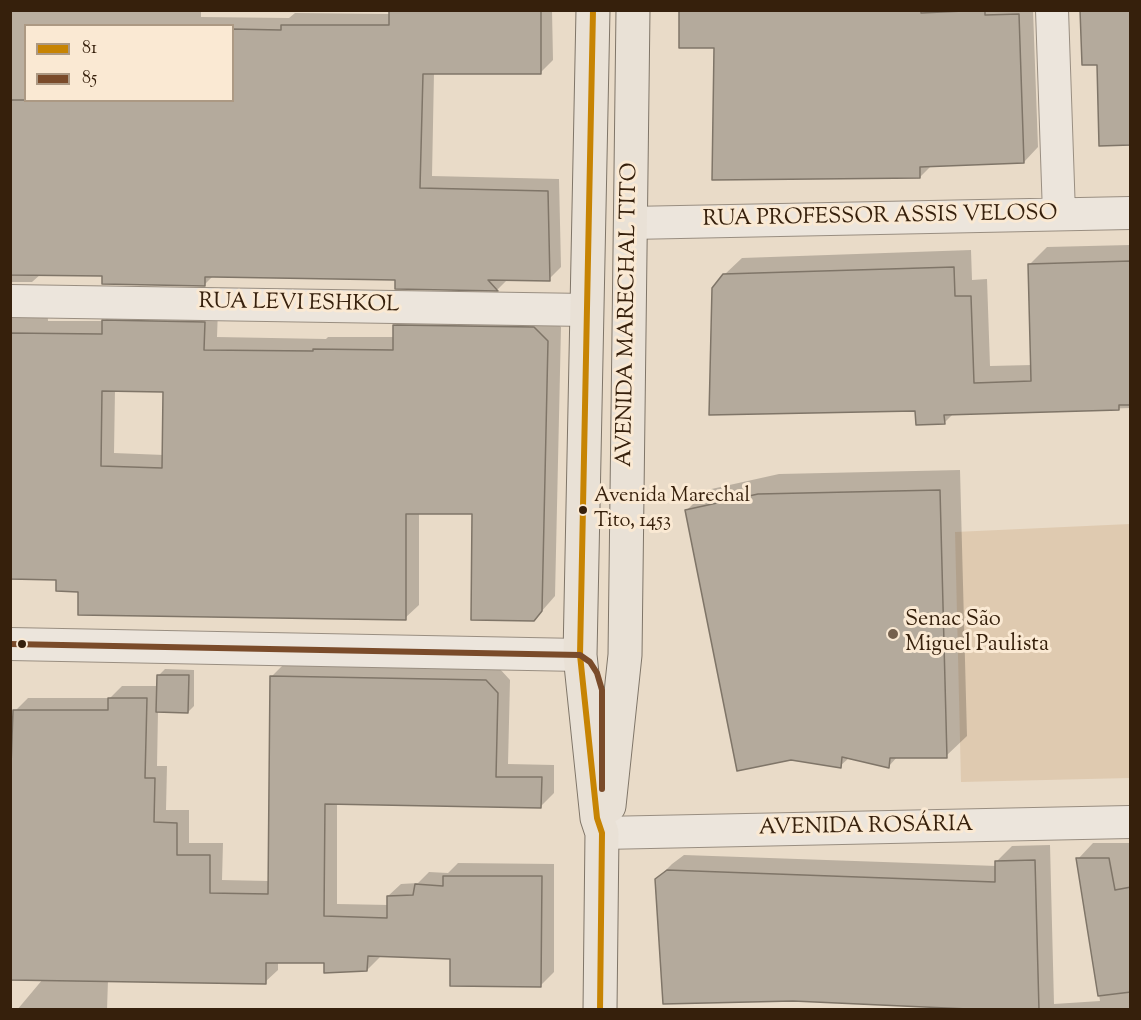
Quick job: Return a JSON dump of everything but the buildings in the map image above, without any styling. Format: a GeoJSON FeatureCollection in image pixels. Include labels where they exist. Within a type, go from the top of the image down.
{"type":"FeatureCollection","features":[{"type":"Feature","properties":{"kind":"main road","name":"AVENIDA MARECHAL TITO"},"geometry":{"type":"LineString","coordinates":[[580,655],[593,10]]}},
{"type":"Feature","properties":{"kind":"main road","name":"AVENIDA MARECHAL TITO"},"geometry":{"type":"LineString","coordinates":[[600,1010],[602,833],[608,819],[625,655],[633,10]]}},
{"type":"Feature","properties":{"kind":"main road"},"geometry":{"type":"LineString","coordinates":[[591,102],[598,113],[599,165],[606,186],[630,223]]}},
{"type":"Feature","properties":{"kind":"main road"},"geometry":{"type":"LineString","coordinates":[[580,655],[590,662],[597,673],[602,690],[602,833]]}},
{"type":"Feature","properties":{"kind":"street"},"geometry":{"type":"LineString","coordinates":[[1052,10],[1059,214]]}},
{"type":"Feature","properties":{"kind":"street","name":"RUA PROFESSOR ASSIS VELOSO"},"geometry":{"type":"LineString","coordinates":[[630,223],[1131,213]]}},
{"type":"Feature","properties":{"kind":"street","name":"RUA LEVI ESHKOL"},"geometry":{"type":"LineString","coordinates":[[10,301],[586,310]]}},
{"type":"Feature","properties":{"kind":"street"},"geometry":{"type":"LineString","coordinates":[[10,644],[580,655]]}},
{"type":"Feature","properties":{"kind":"street","name":"AVENIDA ROSÁRIA"},"geometry":{"type":"LineString","coordinates":[[602,833],[1131,822]]}},
{"type":"Feature","properties":{"kind":"shaded area"},"geometry":{"type":"Polygon","coordinates":[[[1130,524],[1130,778],[961,782],[955,532],[1130,524]]]}},
{"type":"Feature","properties":{"kind":"transit line","name":"81"},"geometry":{"type":"LineString","coordinates":[[593,10],[580,655],[597,818],[602,833],[600,1010]]}},
{"type":"Feature","properties":{"kind":"transit line","name":"85"},"geometry":{"type":"LineString","coordinates":[[10,644],[580,655],[590,662],[597,673],[602,690],[602,789]]}},
{"type":"Feature","properties":{"kind":"place","name":"Avenida Marechal Tito, 1453"},"geometry":{"type":"Point","coordinates":[583,510]}},
{"type":"Feature","properties":{"kind":"place","name":"Senac São Miguel Paulista"},"geometry":{"type":"Point","coordinates":[893,634]}}]}
